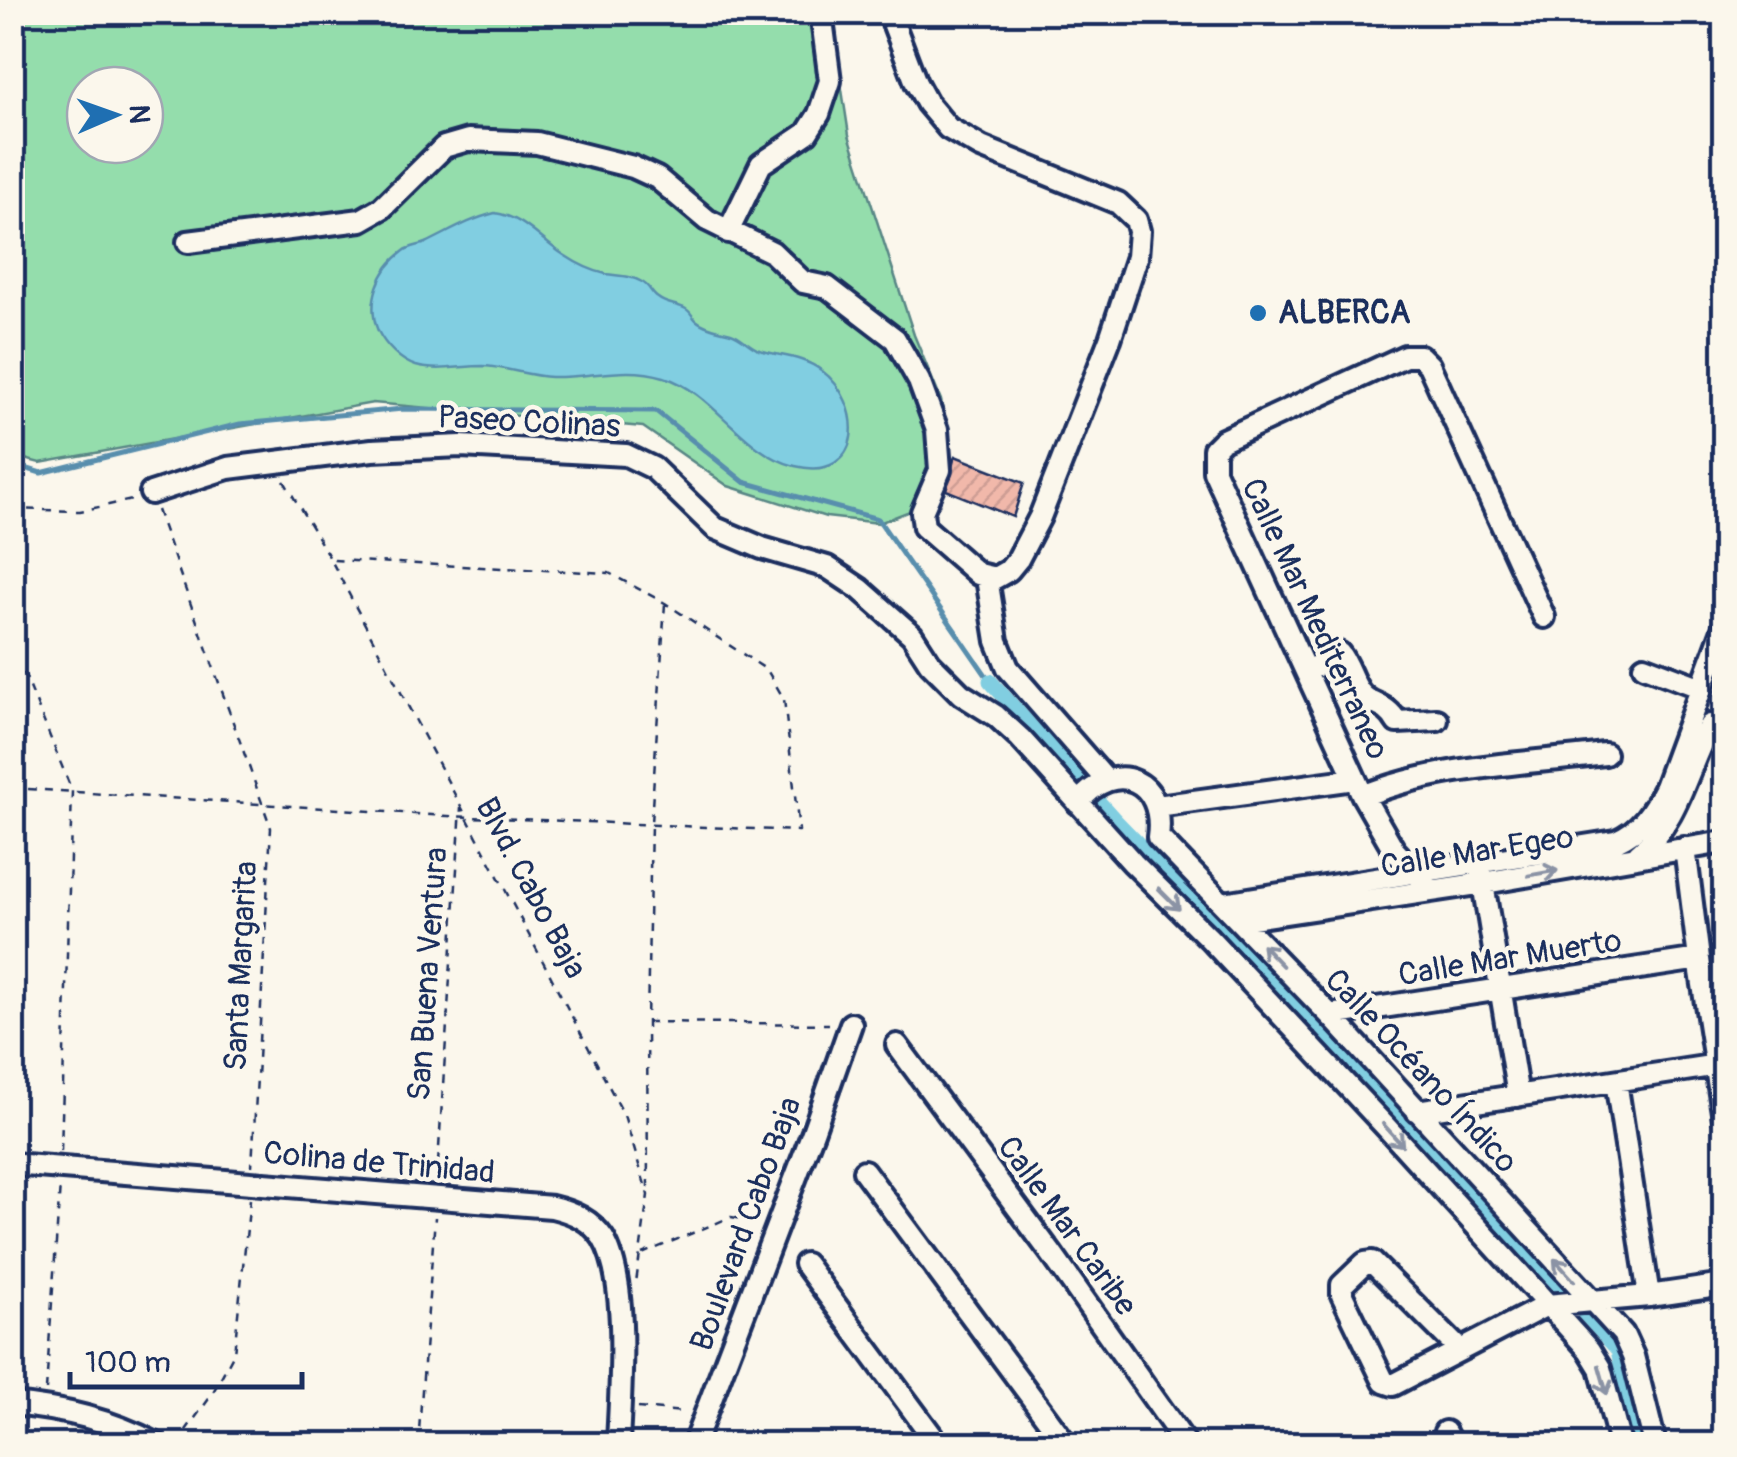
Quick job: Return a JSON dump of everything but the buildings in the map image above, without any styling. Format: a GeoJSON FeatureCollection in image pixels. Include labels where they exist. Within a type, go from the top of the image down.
{"type":"FeatureCollection","features":[{"type":"Feature","properties":{"kind":"street"},"geometry":{"type":"LineString","coordinates":[[728,232],[761,164],[807,133],[820,114],[830,81],[821,12]]}},
{"type":"Feature","properties":{"kind":"street"},"geometry":{"type":"LineString","coordinates":[[188,242],[361,220],[382,208],[444,147],[483,139],[524,141],[646,172],[707,220],[772,252],[803,282],[827,287],[895,339],[919,381],[937,430],[940,470],[921,520],[924,527],[987,578],[1002,575],[1010,570],[1040,517],[1110,339],[1136,256],[1139,232],[1136,220],[1118,203],[981,147],[948,128],[916,83],[889,12]]}},
{"type":"Feature","properties":{"kind":"street","name":"Calle Mar Mediterraneo"},"geometry":{"type":"LineString","coordinates":[[1422,882],[1394,850],[1359,788],[1214,471],[1214,448],[1223,440],[1405,356],[1420,356],[1430,365],[1544,617]]}},
{"type":"Feature","properties":{"kind":"street","name":"Paseo Colinas"},"geometry":{"type":"LineString","coordinates":[[151,493],[228,468],[372,450],[461,446],[590,452],[642,460],[714,528],[762,548],[826,567],[860,589],[912,635],[930,663],[960,694],[996,716],[1091,791]]}},
{"type":"Feature","properties":{"kind":"street"},"geometry":{"type":"LineString","coordinates":[[987,578],[997,641],[1008,668],[1091,791],[1118,777],[1135,782],[1157,806]]}},
{"type":"Feature","properties":{"kind":"street"},"geometry":{"type":"LineString","coordinates":[[1634,844],[1656,839],[1674,810],[1704,726],[1702,688],[1724,627]]}},
{"type":"Feature","properties":{"kind":"street"},"geometry":{"type":"LineString","coordinates":[[1308,671],[1339,653],[1360,694],[1370,702],[1386,706],[1398,722],[1437,720]]}},
{"type":"Feature","properties":{"kind":"street"},"geometry":{"type":"LineString","coordinates":[[1644,666],[1702,688]]}},
{"type":"Feature","properties":{"kind":"street"},"geometry":{"type":"LineString","coordinates":[[1157,806],[1359,788],[1444,773],[1605,754]]}},
{"type":"Feature","properties":{"kind":"street","name":"Calle Océano Índico"},"geometry":{"type":"LineString","coordinates":[[1091,791],[1146,850],[1302,1036],[1596,1358],[1620,1444]]}},
{"type":"Feature","properties":{"kind":"street"},"geometry":{"type":"LineString","coordinates":[[1146,850],[1157,806]]}},
{"type":"Feature","properties":{"kind":"street","name":"Calle Mar Egeo"},"geometry":{"type":"LineString","coordinates":[[1231,912],[1482,874],[1634,844],[1686,848],[1724,842]]}},
{"type":"Feature","properties":{"kind":"street"},"geometry":{"type":"LineString","coordinates":[[1686,848],[1698,959],[1720,1064],[1724,1119]]}},
{"type":"Feature","properties":{"kind":"street","name":"Calle Océano Índico"},"geometry":{"type":"LineString","coordinates":[[1146,850],[1231,912],[1330,1015],[1585,1301],[1628,1340],[1655,1444]]}},
{"type":"Feature","properties":{"kind":"street"},"geometry":{"type":"LineString","coordinates":[[1482,874],[1518,1096]]}},
{"type":"Feature","properties":{"kind":"street","name":"Calle Mar Muerto"},"geometry":{"type":"LineString","coordinates":[[1330,1015],[1698,959]]}},
{"type":"Feature","properties":{"kind":"street","name":"Boulevard Cabo Baja"},"geometry":{"type":"LineString","coordinates":[[694,1444],[851,1024]]}},
{"type":"Feature","properties":{"kind":"street","name":"Calle Mar Caribe"},"geometry":{"type":"LineString","coordinates":[[897,1045],[1186,1444]]}},
{"type":"Feature","properties":{"kind":"street"},"geometry":{"type":"LineString","coordinates":[[1417,1112],[1720,1064]]}},
{"type":"Feature","properties":{"kind":"street"},"geometry":{"type":"LineString","coordinates":[[1616,1080],[1649,1296]]}},
{"type":"Feature","properties":{"kind":"street","name":"Colina de Trinidad"},"geometry":{"type":"LineString","coordinates":[[12,1164],[552,1206],[574,1213],[596,1229],[613,1259],[618,1286],[619,1406]]}},
{"type":"Feature","properties":{"kind":"street"},"geometry":{"type":"LineString","coordinates":[[864,1171],[1066,1444]]}},
{"type":"Feature","properties":{"kind":"street"},"geometry":{"type":"LineString","coordinates":[[1460,1350],[1372,1262],[1365,1263],[1342,1284],[1342,1295],[1388,1385],[1398,1385],[1550,1304],[1649,1296],[1724,1284]]}},
{"type":"Feature","properties":{"kind":"street"},"geometry":{"type":"LineString","coordinates":[[805,1264],[938,1444]]}},
{"type":"Feature","properties":{"kind":"street"},"geometry":{"type":"LineString","coordinates":[[12,1404],[92,1417],[126,1428],[156,1444]]}},
{"type":"Feature","properties":{"kind":"street"},"geometry":{"type":"LineString","coordinates":[[618,1444],[619,1406]]}},
{"type":"Feature","properties":{"kind":"path","name":"Blvd. Cabo Baja"},"geometry":{"type":"LineString","coordinates":[[272,461],[462,805],[624,1115],[648,1195],[634,1290]]}},
{"type":"Feature","properties":{"kind":"path"},"geometry":{"type":"LineString","coordinates":[[12,510],[80,511],[151,493]]}},
{"type":"Feature","properties":{"kind":"path","name":"Santa Margarita"},"geometry":{"type":"LineString","coordinates":[[151,493],[271,828],[252,1182],[234,1353],[211,1396],[176,1444]]}},
{"type":"Feature","properties":{"kind":"path"},"geometry":{"type":"LineString","coordinates":[[12,788],[468,817],[799,831],[784,699],[776,684],[767,670],[665,603],[609,573],[330,560]]}},
{"type":"Feature","properties":{"kind":"path"},"geometry":{"type":"LineString","coordinates":[[648,1195],[652,823],[665,603]]}},
{"type":"Feature","properties":{"kind":"path"},"geometry":{"type":"LineString","coordinates":[[12,643],[72,792],[61,1169],[44,1407]]}},
{"type":"Feature","properties":{"kind":"path","name":"San Buena Ventura"},"geometry":{"type":"LineString","coordinates":[[418,1444],[462,805]]}},
{"type":"Feature","properties":{"kind":"path"},"geometry":{"type":"LineString","coordinates":[[647,1022],[851,1024]]}},
{"type":"Feature","properties":{"kind":"path"},"geometry":{"type":"LineString","coordinates":[[642,1254],[731,1217],[778,1224]]}},
{"type":"Feature","properties":{"kind":"path"},"geometry":{"type":"LineString","coordinates":[[619,1406],[706,1414]]}},
{"type":"Feature","properties":{"kind":"green space"},"geometry":{"type":"Polygon","coordinates":[[[830,12],[849,135],[914,335],[941,400],[951,458],[935,496],[915,509],[879,523],[826,517],[728,486],[643,427],[373,403],[40,463],[13,456],[13,13],[830,12]]]}},
{"type":"Feature","properties":{"kind":"water"},"geometry":{"type":"Polygon","coordinates":[[[495,213],[523,224],[584,266],[642,282],[661,300],[686,309],[704,325],[735,334],[757,349],[821,370],[846,401],[851,437],[846,452],[835,463],[818,468],[776,459],[759,449],[699,396],[682,385],[650,374],[551,377],[483,366],[424,368],[404,360],[378,331],[373,309],[377,287],[388,267],[406,249],[495,213]]]}},
{"type":"Feature","properties":{"kind":"waterway"},"geometry":{"type":"LineString","coordinates":[[1724,291],[1724,309]]}},
{"type":"Feature","properties":{"kind":"waterway"},"geometry":{"type":"LineString","coordinates":[[12,464],[41,473],[240,424],[403,409],[656,411],[744,482],[878,519],[990,681]]}},
{"type":"Feature","properties":{"kind":"waterway"},"geometry":{"type":"LineString","coordinates":[[990,681],[1116,821],[1397,1109],[1618,1350],[1637,1444]]}},
{"type":"Feature","properties":{"kind":"place","name":"ALBERCA"},"geometry":{"type":"Point","coordinates":[1258,313]}}]}
